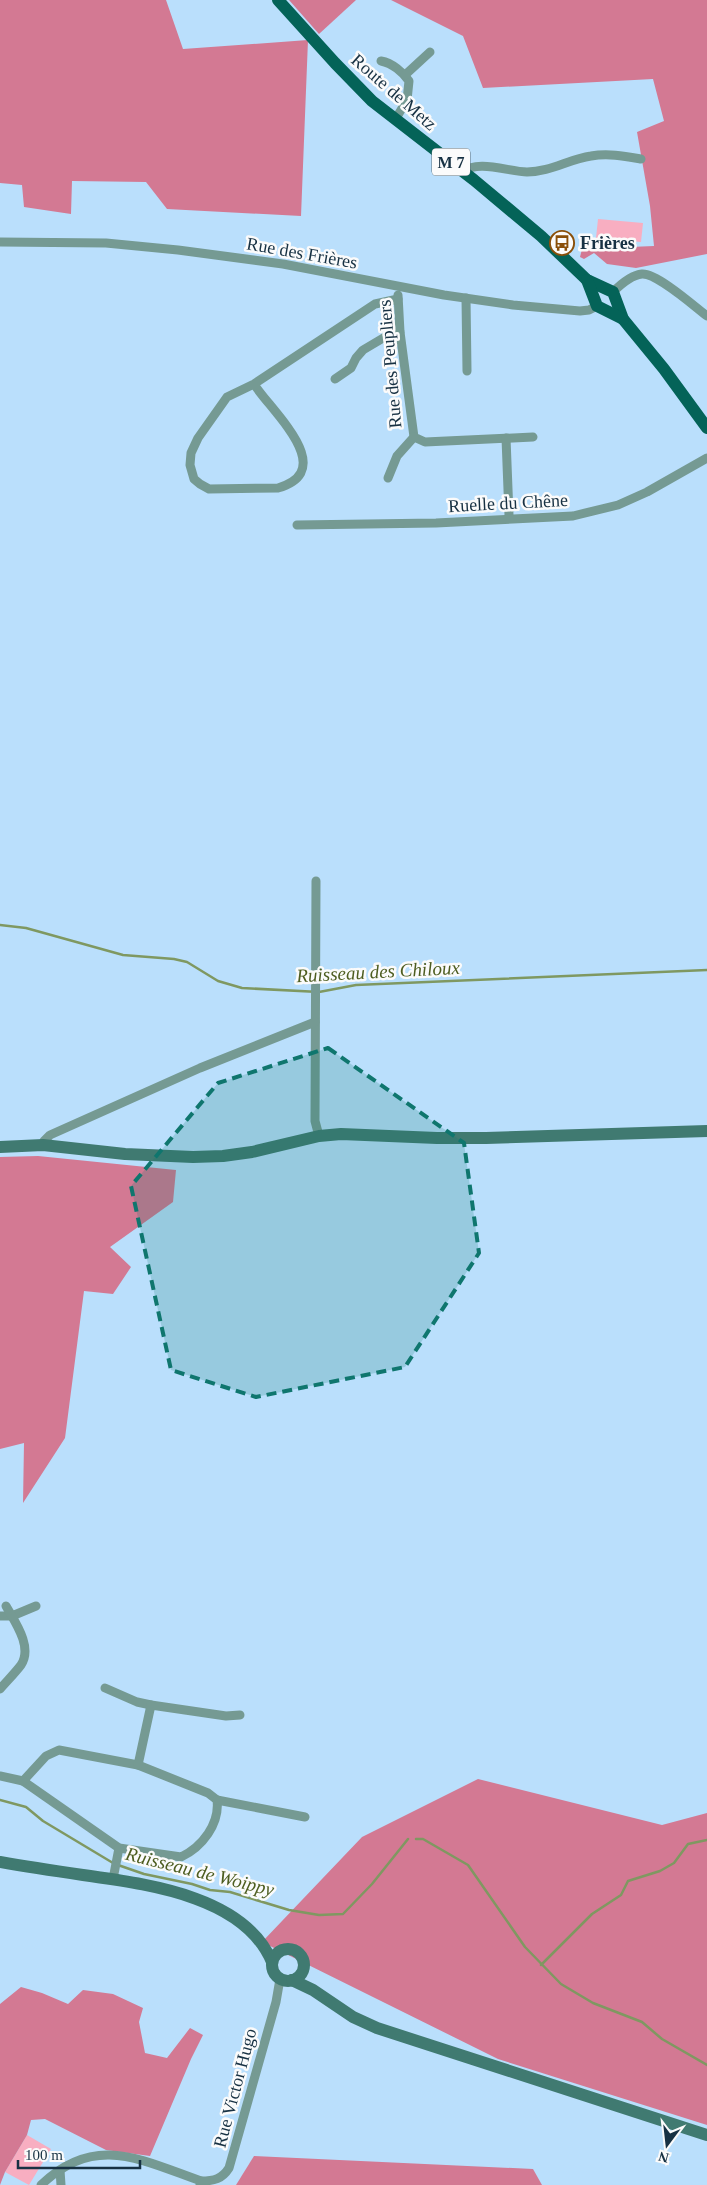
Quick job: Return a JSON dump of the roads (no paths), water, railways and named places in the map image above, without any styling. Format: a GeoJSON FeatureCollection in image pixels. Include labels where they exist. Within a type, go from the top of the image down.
{"type":"FeatureCollection","features":[{"type":"Feature","properties":{"kind":"main road","name":"Route de Metz"},"geometry":{"type":"LineString","coordinates":[[278,0],[354,83],[395,120],[464,172],[541,236],[587,280],[611,294]]}},
{"type":"Feature","properties":{"kind":"main road","name":"Route de Metz"},"geometry":{"type":"LineString","coordinates":[[587,280],[599,305]]}},
{"type":"Feature","properties":{"kind":"main road"},"geometry":{"type":"LineString","coordinates":[[599,305],[599,291],[611,294],[624,319],[707,428]]}},
{"type":"Feature","properties":{"kind":"main road"},"geometry":{"type":"LineString","coordinates":[[599,305],[612,308],[611,294]]}},
{"type":"Feature","properties":{"kind":"main road"},"geometry":{"type":"LineString","coordinates":[[599,305],[624,319]]}},
{"type":"Feature","properties":{"kind":"street"},"geometry":{"type":"LineString","coordinates":[[405,75],[430,52]]}},
{"type":"Feature","properties":{"kind":"street"},"geometry":{"type":"LineString","coordinates":[[380,61],[387,62],[405,75],[409,81],[407,100],[395,120]]}},
{"type":"Feature","properties":{"kind":"street"},"geometry":{"type":"LineString","coordinates":[[464,172],[468,168],[477,165],[531,172],[590,156],[616,154],[641,159]]}},
{"type":"Feature","properties":{"kind":"street","name":"Rue des Frières"},"geometry":{"type":"LineString","coordinates":[[0,242],[106,243],[178,250],[283,264],[399,287],[512,305],[580,310],[589,310],[599,305]]}},
{"type":"Feature","properties":{"kind":"street"},"geometry":{"type":"LineString","coordinates":[[611,294],[629,278],[646,274],[656,279],[707,316]]}},
{"type":"Feature","properties":{"kind":"street","name":"Rue des Peupliers"},"geometry":{"type":"LineString","coordinates":[[399,287],[400,332],[414,437],[425,442],[533,437]]}},
{"type":"Feature","properties":{"kind":"street"},"geometry":{"type":"LineString","coordinates":[[466,298],[467,371]]}},
{"type":"Feature","properties":{"kind":"street"},"geometry":{"type":"LineString","coordinates":[[254,384],[298,441],[303,460],[300,474],[288,485],[278,488],[209,489],[194,479],[190,465],[191,453],[209,420],[227,397],[254,384],[375,304],[398,299]]}},
{"type":"Feature","properties":{"kind":"street"},"geometry":{"type":"LineString","coordinates":[[335,379],[351,368],[356,358],[364,350],[390,334],[400,332]]}},
{"type":"Feature","properties":{"kind":"street"},"geometry":{"type":"LineString","coordinates":[[388,478],[397,456],[414,437]]}},
{"type":"Feature","properties":{"kind":"street"},"geometry":{"type":"LineString","coordinates":[[506,438],[509,515]]}},
{"type":"Feature","properties":{"kind":"street","name":"Ruelle du Chêne"},"geometry":{"type":"LineString","coordinates":[[297,525],[436,523],[573,516],[618,505],[647,492],[707,458]]}},
{"type":"Feature","properties":{"kind":"street"},"geometry":{"type":"LineString","coordinates":[[316,881],[315,1121],[320,1136]]}},
{"type":"Feature","properties":{"kind":"street"},"geometry":{"type":"LineString","coordinates":[[43,1145],[50,1135],[200,1068],[315,1022]]}},
{"type":"Feature","properties":{"kind":"street"},"geometry":{"type":"LineString","coordinates":[[0,1147],[43,1145],[126,1154],[223,1156],[252,1152],[320,1136],[374,1134],[437,1138],[486,1138],[707,1131]]}},
{"type":"Feature","properties":{"kind":"street"},"geometry":{"type":"LineString","coordinates":[[0,1689],[21,1665],[24,1658],[23,1640],[6,1606]]}},
{"type":"Feature","properties":{"kind":"street"},"geometry":{"type":"LineString","coordinates":[[0,1616],[12,1616],[36,1606]]}},
{"type":"Feature","properties":{"kind":"street"},"geometry":{"type":"LineString","coordinates":[[105,1688],[137,1702],[151,1705],[226,1716],[240,1715]]}},
{"type":"Feature","properties":{"kind":"street"},"geometry":{"type":"LineString","coordinates":[[138,1765],[151,1705]]}},
{"type":"Feature","properties":{"kind":"street"},"geometry":{"type":"LineString","coordinates":[[22,1781],[46,1756],[58,1750],[138,1765],[208,1793],[216,1800],[305,1817]]}},
{"type":"Feature","properties":{"kind":"street"},"geometry":{"type":"LineString","coordinates":[[0,1776],[22,1781],[118,1852],[173,1857],[188,1854],[197,1847],[208,1833],[218,1810],[216,1800]]}},
{"type":"Feature","properties":{"kind":"street"},"geometry":{"type":"LineString","coordinates":[[113,1876],[118,1852]]}},
{"type":"Feature","properties":{"kind":"street"},"geometry":{"type":"LineString","coordinates":[[0,1862],[113,1876],[188,1895],[226,1913],[256,1937],[300,1955],[303,1969],[313,1990]]}},
{"type":"Feature","properties":{"kind":"street"},"geometry":{"type":"LineString","coordinates":[[256,1937],[272,1962],[273,1972],[286,1980],[313,1990],[352,2017],[376,2028],[707,2135]]}},
{"type":"Feature","properties":{"kind":"street"},"geometry":{"type":"LineString","coordinates":[[272,1962],[277,1954],[286,1950]]}},
{"type":"Feature","properties":{"kind":"street"},"geometry":{"type":"LineString","coordinates":[[286,1980],[297,1978],[303,1969]]}},
{"type":"Feature","properties":{"kind":"street","name":"Rue Victor Hugo"},"geometry":{"type":"LineString","coordinates":[[200,2183],[216,2180],[225,2175],[230,2168],[276,2002],[286,1980]]}},
{"type":"Feature","properties":{"kind":"street"},"geometry":{"type":"LineString","coordinates":[[41,2185],[74,2162],[97,2155],[118,2154],[140,2159],[200,2183]]}},
{"type":"Feature","properties":{"kind":"street"},"geometry":{"type":"LineString","coordinates":[[60,2170],[60,2185]]}},
{"type":"Feature","properties":{"kind":"waterway","name":"Ruisseau des Chiloux"},"geometry":{"type":"LineString","coordinates":[[0,925],[26,928],[123,955],[174,959],[187,962],[218,981],[242,988],[319,992],[356,985],[707,970]]}},
{"type":"Feature","properties":{"kind":"waterway","name":"Ruisseau de Woippy"},"geometry":{"type":"LineString","coordinates":[[0,1800],[26,1807],[43,1821],[113,1863]]}},
{"type":"Feature","properties":{"kind":"waterway","name":"Ruisseau de Woippy"},"geometry":{"type":"LineString","coordinates":[[118,1865],[144,1874],[192,1884],[210,1890],[230,1892],[289,1910],[319,1915],[343,1914],[372,1884],[408,1839]]}},
{"type":"Feature","properties":{"kind":"waterway"},"geometry":{"type":"LineString","coordinates":[[416,1839],[423,1839],[468,1865],[525,1947],[561,1984],[593,2003],[642,2022],[662,2039],[707,2065]]}},
{"type":"Feature","properties":{"kind":"waterway"},"geometry":{"type":"LineString","coordinates":[[541,1965],[592,1914],[621,1895],[628,1881],[660,1871],[674,1863],[688,1844],[707,1840]]}},
{"type":"Feature","properties":{"kind":"place","name":"Frières"},"geometry":{"type":"Point","coordinates":[562,243]}}]}
